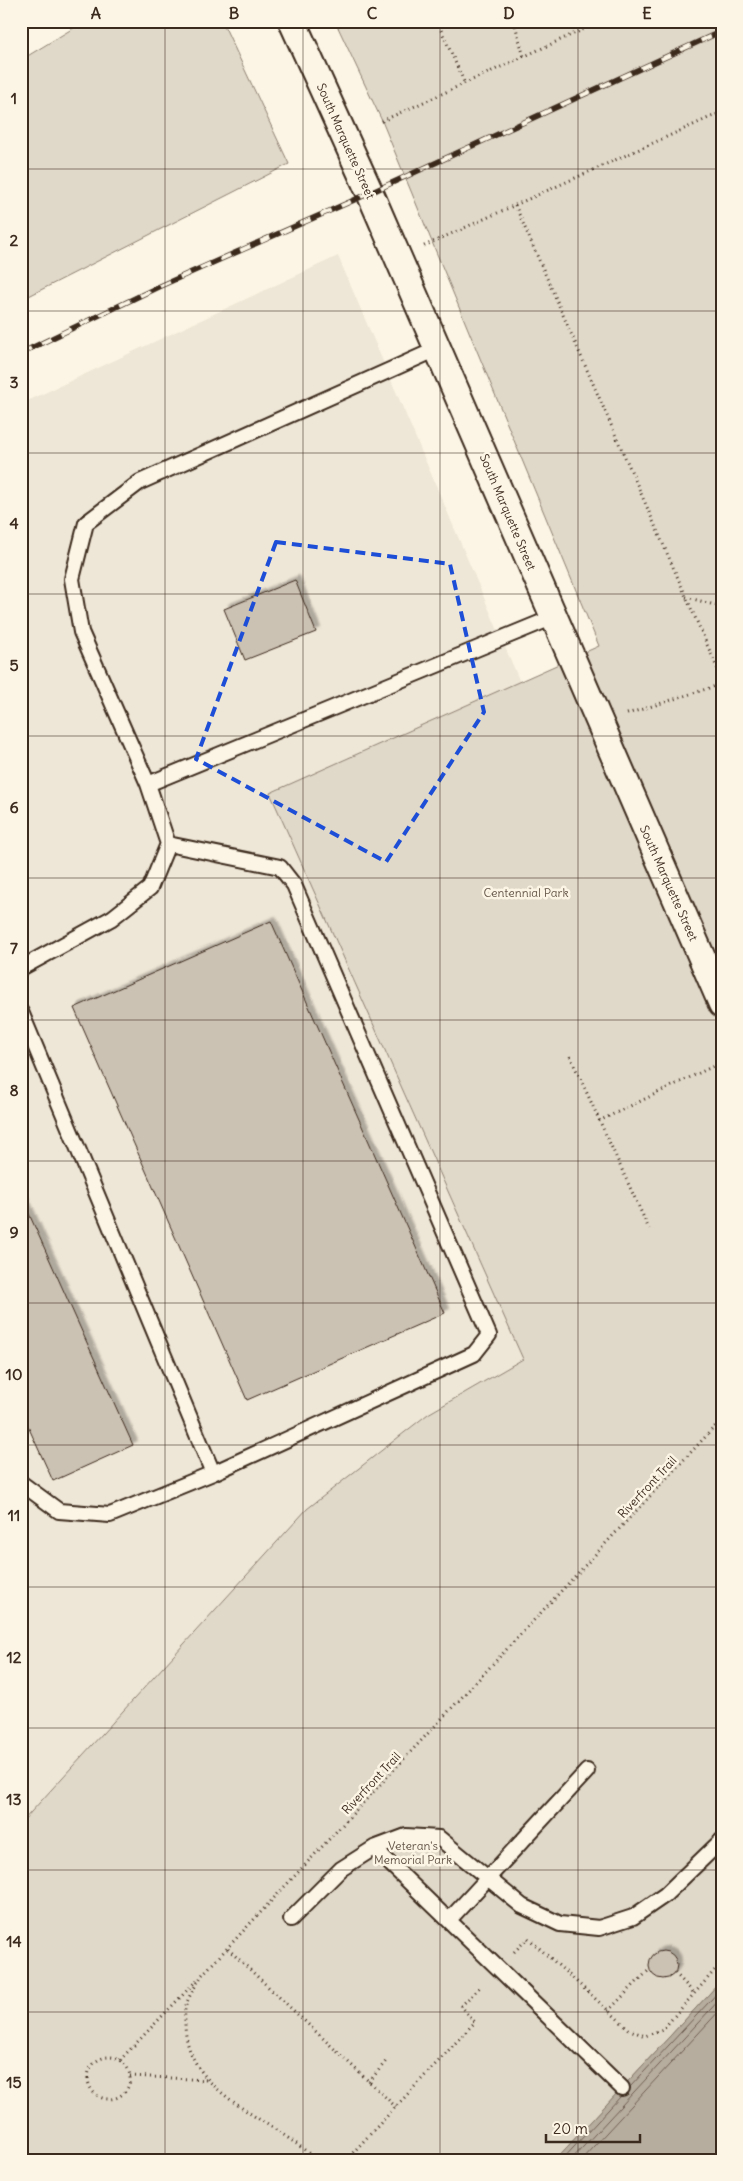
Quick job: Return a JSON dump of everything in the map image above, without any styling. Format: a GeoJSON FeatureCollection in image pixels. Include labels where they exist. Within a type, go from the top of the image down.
{"type":"FeatureCollection","features":[{"type":"Feature","properties":{"kind":"street","name":"South Marquette Street"},"geometry":{"type":"LineString","coordinates":[[292,21],[398,257],[722,1004]]}},
{"type":"Feature","properties":{"kind":"lane"},"geometry":{"type":"LineString","coordinates":[[21,968],[112,918],[150,888],[168,844],[148,784],[81,632],[72,579],[86,524],[140,482],[437,349]]}},
{"type":"Feature","properties":{"kind":"lane"},"geometry":{"type":"LineString","coordinates":[[148,784],[554,618]]}},
{"type":"Feature","properties":{"kind":"lane"},"geometry":{"type":"LineString","coordinates":[[21,1483],[59,1511],[110,1515],[214,1473],[474,1354],[489,1335],[294,885],[280,867],[168,844]]}},
{"type":"Feature","properties":{"kind":"lane"},"geometry":{"type":"LineString","coordinates":[[21,1012],[214,1473]]}},
{"type":"Feature","properties":{"kind":"lane"},"geometry":{"type":"LineString","coordinates":[[449,1920],[587,1771]]}},
{"type":"Feature","properties":{"kind":"lane"},"geometry":{"type":"LineString","coordinates":[[291,1919],[341,1869],[374,1848],[406,1836],[440,1838],[522,1906],[560,1924],[599,1928],[633,1917],[665,1895],[722,1840]]}},
{"type":"Feature","properties":{"kind":"lane"},"geometry":{"type":"LineString","coordinates":[[374,1848],[622,2088]]}},
{"type":"Feature","properties":{"kind":"path"},"geometry":{"type":"LineString","coordinates":[[437,21],[465,84]]}},
{"type":"Feature","properties":{"kind":"path"},"geometry":{"type":"LineString","coordinates":[[514,21],[524,57]]}},
{"type":"Feature","properties":{"kind":"path"},"geometry":{"type":"LineString","coordinates":[[382,121],[602,21]]}},
{"type":"Feature","properties":{"kind":"path"},"geometry":{"type":"LineString","coordinates":[[398,257],[722,112]]}},
{"type":"Feature","properties":{"kind":"path"},"geometry":{"type":"LineString","coordinates":[[515,205],[722,680]]}},
{"type":"Feature","properties":{"kind":"path"},"geometry":{"type":"LineString","coordinates":[[686,597],[722,607]]}},
{"type":"Feature","properties":{"kind":"path"},"geometry":{"type":"LineString","coordinates":[[599,722],[722,684]]}},
{"type":"Feature","properties":{"kind":"path"},"geometry":{"type":"LineString","coordinates":[[570,1056],[649,1229]]}},
{"type":"Feature","properties":{"kind":"path"},"geometry":{"type":"LineString","coordinates":[[600,1121],[722,1062]]}},
{"type":"Feature","properties":{"kind":"path","name":"Riverfront Trail"},"geometry":{"type":"LineString","coordinates":[[316,2160],[304,2148],[225,2096],[198,2070],[185,2038],[185,2006],[202,1975],[722,1419]]}},
{"type":"Feature","properties":{"kind":"path"},"geometry":{"type":"LineString","coordinates":[[228,1949],[396,2107]]}},
{"type":"Feature","properties":{"kind":"path"},"geometry":{"type":"LineString","coordinates":[[608,2011],[650,1968]]}},
{"type":"Feature","properties":{"kind":"path"},"geometry":{"type":"LineString","coordinates":[[675,1974],[694,1993]]}},
{"type":"Feature","properties":{"kind":"path"},"geometry":{"type":"LineString","coordinates":[[120,2060],[202,1975]]}},
{"type":"Feature","properties":{"kind":"path"},"geometry":{"type":"LineString","coordinates":[[107,2056],[126,2064],[130,2076],[127,2089],[122,2095],[116,2098],[102,2098],[90,2088],[88,2074],[95,2062],[107,2056]]}},
{"type":"Feature","properties":{"kind":"path"},"geometry":{"type":"LineString","coordinates":[[369,2082],[387,2060]]}},
{"type":"Feature","properties":{"kind":"path"},"geometry":{"type":"LineString","coordinates":[[130,2076],[209,2080]]}},
{"type":"Feature","properties":{"kind":"highlighted area"},"geometry":{"type":"Polygon","coordinates":[[[276,542],[450,564],[484,712],[386,862],[196,759],[276,542]]]}},
{"type":"Feature","properties":{"kind":"shaded area"},"geometry":{"type":"Polygon","coordinates":[[[338,256],[520,682],[270,793],[523,1359],[428,1414],[307,1509],[21,1823],[21,404],[338,256]]]}},
{"type":"Feature","properties":{"kind":"green space"},"geometry":{"type":"Polygon","coordinates":[[[85,21],[222,21],[289,164],[21,300],[21,60],[85,21]]]}},
{"type":"Feature","properties":{"kind":"green space"},"geometry":{"type":"Polygon","coordinates":[[[335,21],[722,21],[722,1980],[555,2160],[21,2160],[21,1823],[307,1509],[428,1414],[523,1359],[270,793],[599,646],[382,121],[335,21]]]}},
{"type":"Feature","properties":{"kind":"water"},"geometry":{"type":"Polygon","coordinates":[[[722,1980],[722,2160],[555,2160],[722,1980]]]}},
{"type":"Feature","properties":{"kind":"building"},"geometry":{"type":"Polygon","coordinates":[[[295,580],[316,632],[245,660],[224,609],[295,580]]]}},
{"type":"Feature","properties":{"kind":"building"},"geometry":{"type":"Polygon","coordinates":[[[271,921],[445,1313],[247,1400],[74,1008],[271,921]]]}},
{"type":"Feature","properties":{"kind":"building"},"geometry":{"type":"Polygon","coordinates":[[[21,1196],[133,1445],[53,1481],[21,1411],[21,1196]]]}},
{"type":"Feature","properties":{"kind":"building"},"geometry":{"type":"Polygon","coordinates":[[[663,1951],[673,1955],[677,1965],[673,1975],[663,1979],[653,1975],[649,1965],[653,1955],[663,1951]]]}},
{"type":"Feature","properties":{"kind":"railway"},"geometry":{"type":"LineString","coordinates":[[21,353],[158,287],[370,193],[722,31]]}},
{"type":"Feature","properties":{"kind":"park label","name":"Centennial Park"},"geometry":{"type":"Point","coordinates":[526,892]}},
{"type":"Feature","properties":{"kind":"park label","name":"Veteran's Memorial Park"},"geometry":{"type":"Point","coordinates":[413,1852]}}]}
